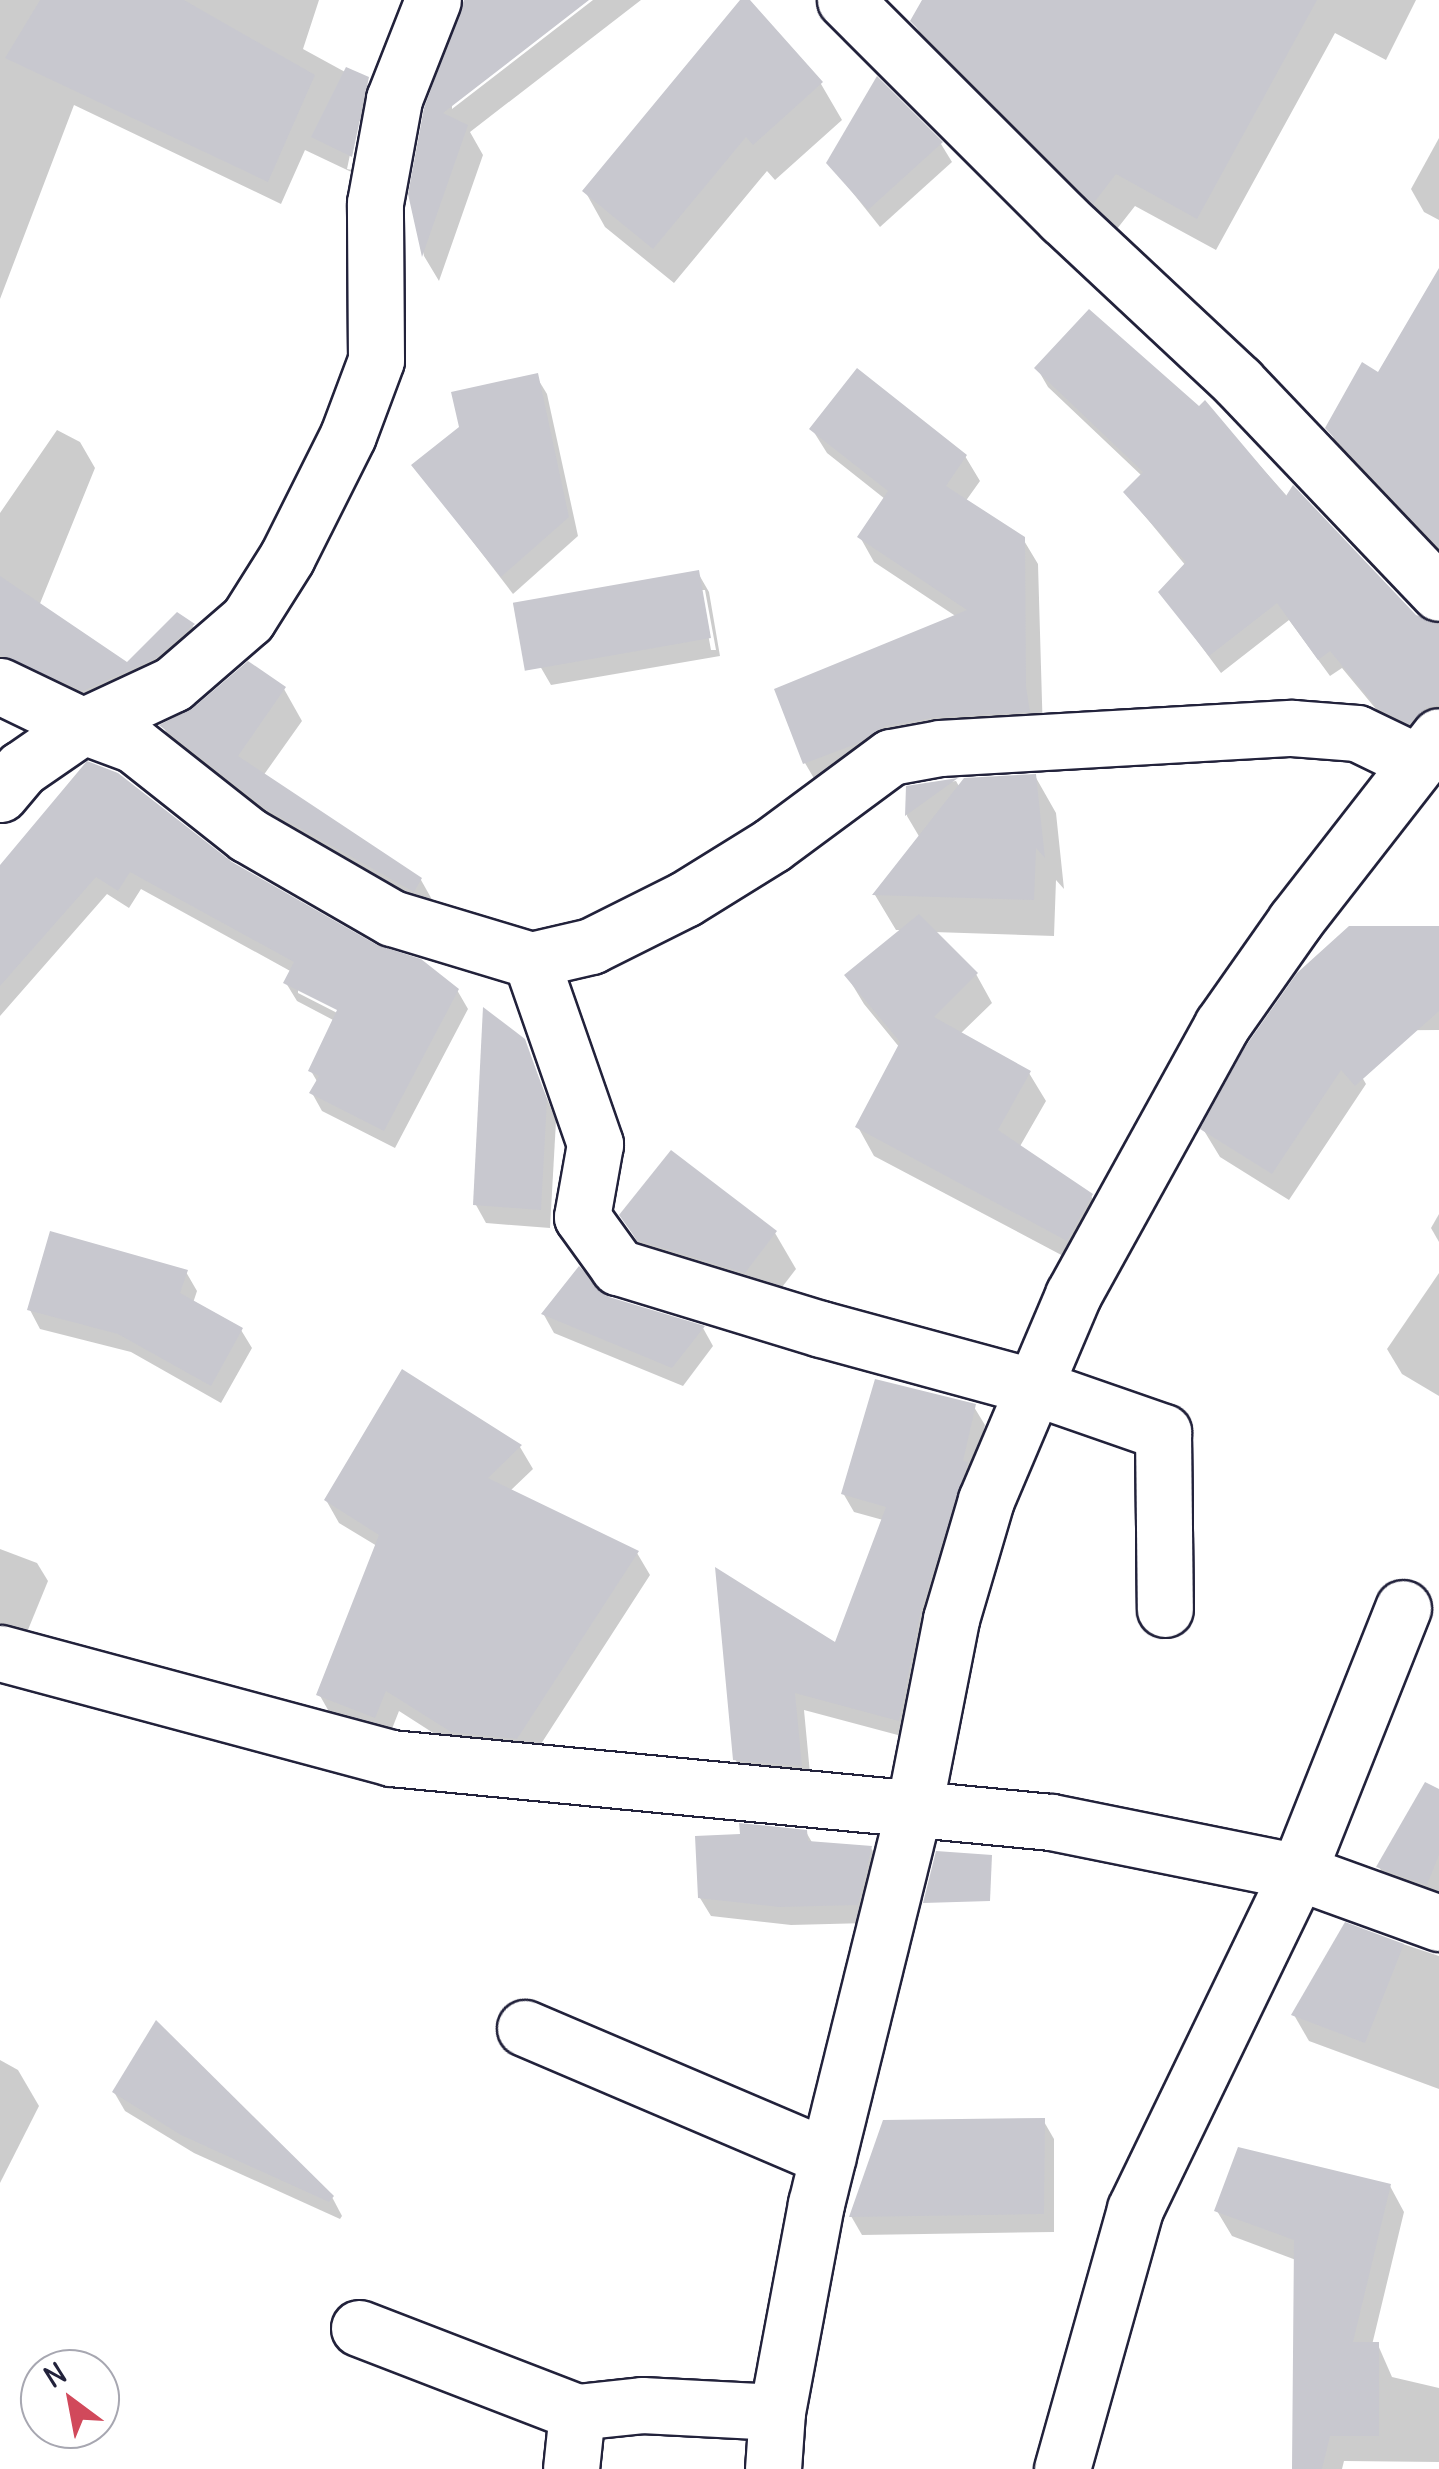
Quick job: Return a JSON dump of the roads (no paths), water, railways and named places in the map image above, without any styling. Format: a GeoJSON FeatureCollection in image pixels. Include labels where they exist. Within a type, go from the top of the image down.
{"type":"FeatureCollection","features":[{"type":"Feature","properties":{"kind":"street"},"geometry":{"type":"LineString","coordinates":[[0,794],[21,769],[83,726],[172,684],[248,619],[287,557],[348,435],[376,360],[375,204],[394,99],[433,0]]}},
{"type":"Feature","properties":{"kind":"street"},"geometry":{"type":"LineString","coordinates":[[845,0],[1063,218],[1238,382],[1439,594]]}},
{"type":"Feature","properties":{"kind":"street"},"geometry":{"type":"LineString","coordinates":[[0,686],[83,726],[134,745],[248,835],[392,918],[531,960],[591,946],[685,899],[772,845],[891,758],[940,748],[1292,728],[1357,732],[1428,749],[1222,1025],[1073,1295],[1031,1386],[986,1500],[951,1619],[914,1808],[828,2157],[777,2412],[774,2469]]}},
{"type":"Feature","properties":{"kind":"street"},"geometry":{"type":"LineString","coordinates":[[531,960],[595,1144],[582,1217],[618,1267],[1031,1386],[1163,1432],[1166,1609]]}},
{"type":"Feature","properties":{"kind":"street"},"geometry":{"type":"LineString","coordinates":[[1062,2469],[1135,2209],[1298,1872],[1403,1608]]}},
{"type":"Feature","properties":{"kind":"street"},"geometry":{"type":"LineString","coordinates":[[0,1653],[391,1758],[1050,1822],[1298,1872],[1439,1923]]}},
{"type":"Feature","properties":{"kind":"street"},"geometry":{"type":"LineString","coordinates":[[525,2028],[828,2157]]}},
{"type":"Feature","properties":{"kind":"street"},"geometry":{"type":"LineString","coordinates":[[360,2328],[577,2412],[642,2405],[777,2412]]}},
{"type":"Feature","properties":{"kind":"street"},"geometry":{"type":"LineString","coordinates":[[572,2469],[577,2412]]}}]}
